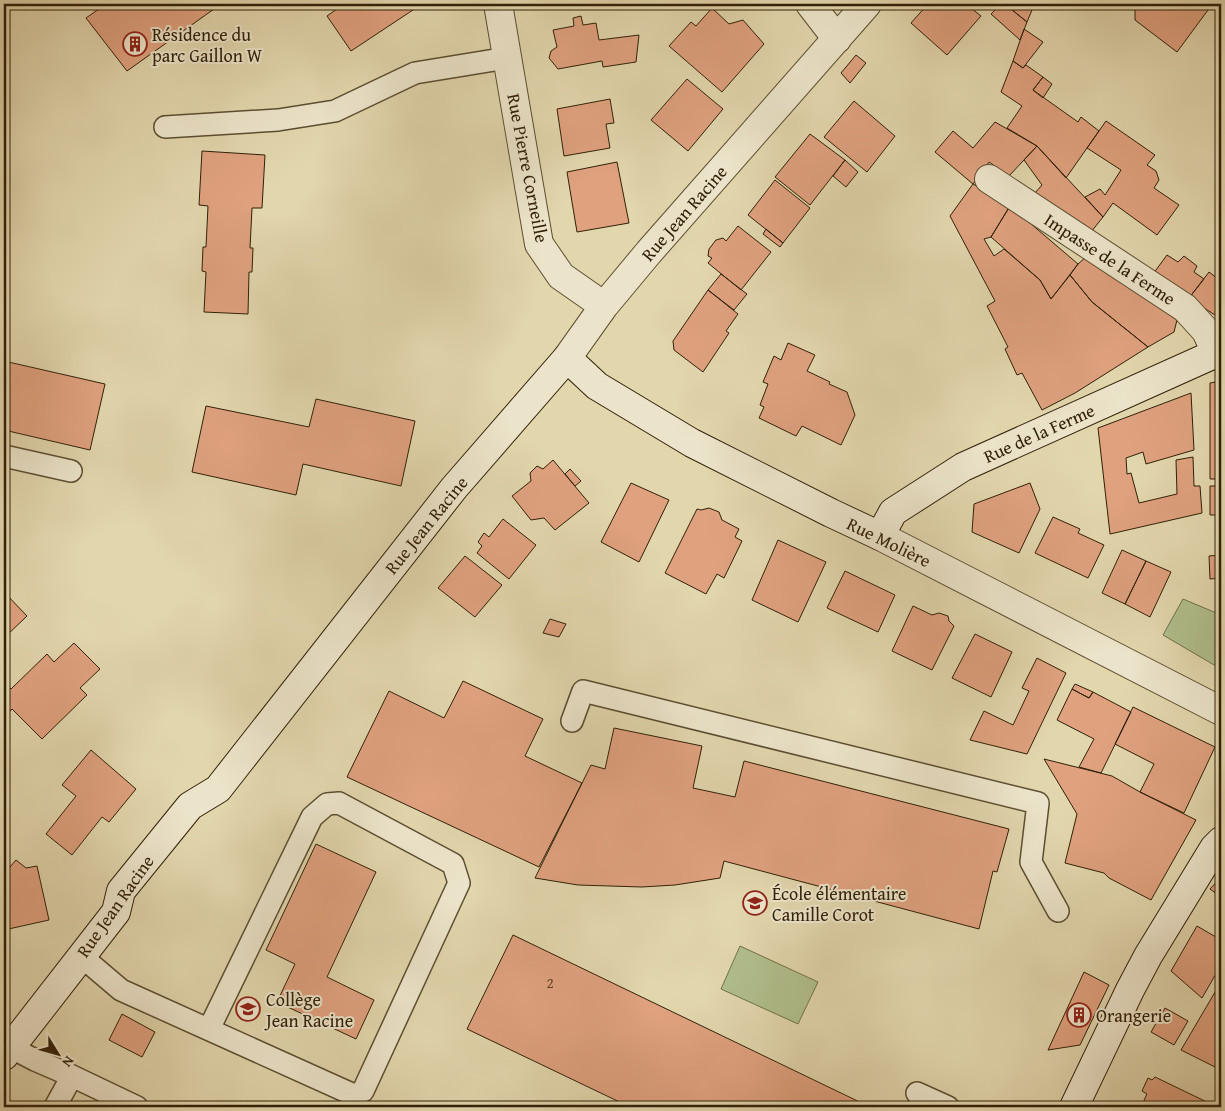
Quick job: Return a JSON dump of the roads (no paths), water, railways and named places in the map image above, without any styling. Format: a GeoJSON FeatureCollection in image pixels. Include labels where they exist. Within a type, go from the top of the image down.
{"type":"FeatureCollection","features":[{"type":"Feature","properties":{"kind":"street","name":"Rue Pierre Corneille"},"geometry":{"type":"LineString","coordinates":[[498,4],[539,244],[561,276],[604,306]]}},
{"type":"Feature","properties":{"kind":"street"},"geometry":{"type":"LineString","coordinates":[[810,4],[836,39]]}},
{"type":"Feature","properties":{"kind":"street","name":"Rue Jean Racine"},"geometry":{"type":"LineString","coordinates":[[7,1052],[116,912],[121,891],[190,806],[218,789],[454,488],[567,358],[604,306],[649,252],[867,4]]}},
{"type":"Feature","properties":{"kind":"street","name":"Impasse de la Ferme"},"geometry":{"type":"LineString","coordinates":[[989,179],[1185,308],[1206,331],[1219,352]]}},
{"type":"Feature","properties":{"kind":"street","name":"Rue de la Ferme"},"geometry":{"type":"LineString","coordinates":[[880,536],[893,512],[963,467],[1219,352]]}},
{"type":"Feature","properties":{"kind":"street","name":"Rue Molière"},"geometry":{"type":"LineString","coordinates":[[567,358],[597,386],[692,443],[880,536],[1221,711]]}},
{"type":"Feature","properties":{"kind":"street"},"geometry":{"type":"LineString","coordinates":[[1074,1107],[1148,956],[1214,848],[1221,841]]}},
{"type":"Feature","properties":{"kind":"lane"},"geometry":{"type":"LineString","coordinates":[[165,127],[278,120],[335,111],[415,72],[507,58]]}},
{"type":"Feature","properties":{"kind":"lane"},"geometry":{"type":"LineString","coordinates":[[4,456],[71,471]]}},
{"type":"Feature","properties":{"kind":"lane"},"geometry":{"type":"LineString","coordinates":[[572,721],[583,691],[1038,803],[1031,862],[1058,912]]}},
{"type":"Feature","properties":{"kind":"lane"},"geometry":{"type":"LineString","coordinates":[[81,956],[120,990],[354,1095],[363,1091],[460,883],[453,864],[339,803],[328,804],[312,817],[209,1029]]}},
{"type":"Feature","properties":{"kind":"lane"},"geometry":{"type":"LineString","coordinates":[[7,1052],[34,1060],[72,1076],[137,1107]]}},
{"type":"Feature","properties":{"kind":"lane"},"geometry":{"type":"LineString","coordinates":[[55,1107],[72,1076]]}},
{"type":"Feature","properties":{"kind":"lane"},"geometry":{"type":"LineString","coordinates":[[917,1093],[948,1107]]}},
{"type":"Feature","properties":{"kind":"place","name":"Résidence du parc Gaillon W"},"geometry":{"type":"Point","coordinates":[135,44]}},
{"type":"Feature","properties":{"kind":"place","name":"École élémentaire Camille Corot"},"geometry":{"type":"Point","coordinates":[755,903]}},
{"type":"Feature","properties":{"kind":"place","name":"Collège Jean Racine"},"geometry":{"type":"Point","coordinates":[248,1009]}},
{"type":"Feature","properties":{"kind":"place","name":"Orangerie"},"geometry":{"type":"Point","coordinates":[1079,1015]}}]}
